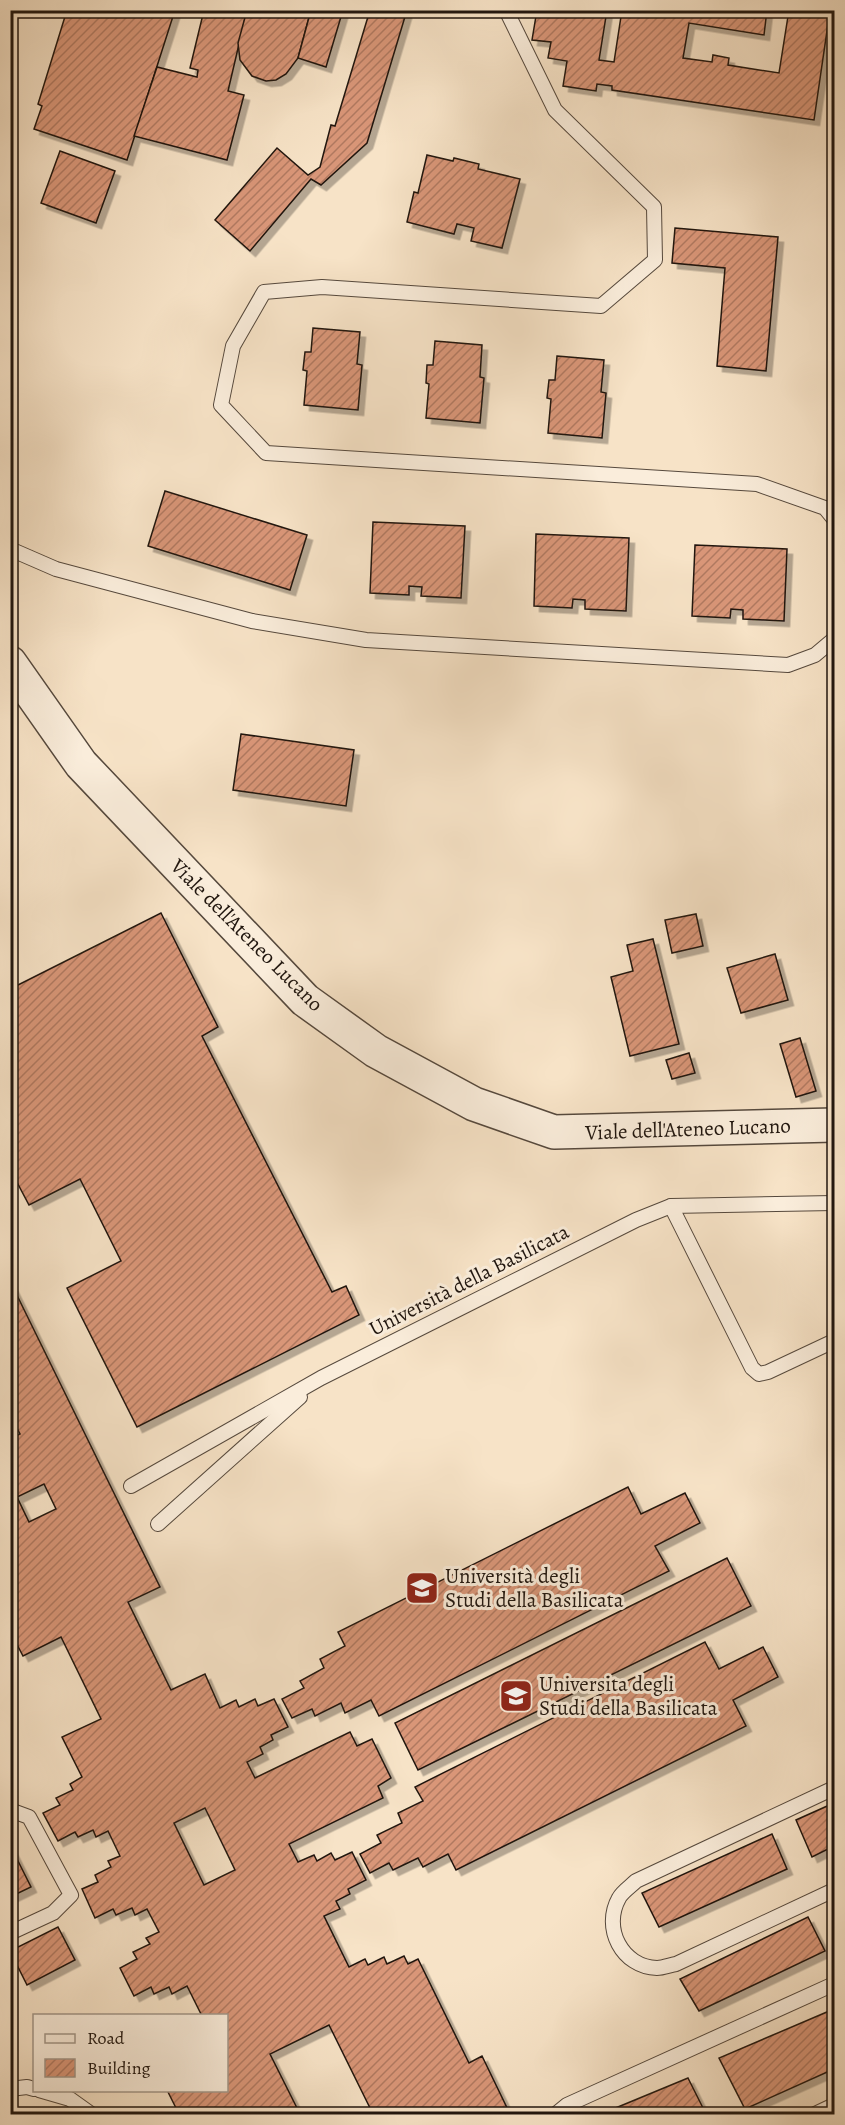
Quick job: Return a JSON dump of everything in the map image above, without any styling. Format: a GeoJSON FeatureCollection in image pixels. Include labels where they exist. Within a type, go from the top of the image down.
{"type":"FeatureCollection","features":[{"type":"Feature","properties":{"kind":"street","name":"Viale dell'Ateneo Lucano"},"geometry":{"type":"LineString","coordinates":[[10,663],[81,764],[305,1000],[376,1051],[474,1104],[554,1132],[834,1125]]}},
{"type":"Feature","properties":{"kind":"lane"},"geometry":{"type":"LineString","coordinates":[[506,10],[555,110],[654,207],[655,260],[601,306],[322,286],[264,292],[233,346],[221,405],[266,453],[757,484],[825,508],[834,519]]}},
{"type":"Feature","properties":{"kind":"lane"},"geometry":{"type":"LineString","coordinates":[[10,549],[56,569],[252,621],[366,640],[788,665],[815,655],[834,639]]}},
{"type":"Feature","properties":{"kind":"lane"},"geometry":{"type":"LineString","coordinates":[[834,1203],[671,1206],[752,1368],[759,1374],[834,1341]]}},
{"type":"Feature","properties":{"kind":"lane","name":"Università della Basilicata"},"geometry":{"type":"LineString","coordinates":[[131,1486],[321,1378],[636,1220],[671,1206]]}},
{"type":"Feature","properties":{"kind":"lane","name":"Università della Basilicata"},"geometry":{"type":"LineString","coordinates":[[158,1524],[321,1378]]}},
{"type":"Feature","properties":{"kind":"lane"},"geometry":{"type":"LineString","coordinates":[[834,1788],[636,1881],[619,1898],[612,1922],[615,1940],[626,1954],[640,1964],[657,1968],[676,1964],[834,1890]]}},
{"type":"Feature","properties":{"kind":"lane"},"geometry":{"type":"LineString","coordinates":[[10,1810],[29,1817],[71,1895],[53,1912],[10,1933]]}},
{"type":"Feature","properties":{"kind":"lane"},"geometry":{"type":"LineString","coordinates":[[556,2115],[567,2105],[834,1984]]}},
{"type":"Feature","properties":{"kind":"lane"},"geometry":{"type":"LineString","coordinates":[[10,2089],[27,2087],[33,2089]]}},
{"type":"Feature","properties":{"kind":"lane"},"geometry":{"type":"LineString","coordinates":[[44,2092],[70,2100],[91,2115]]}},
{"type":"Feature","properties":{"kind":"lane"},"geometry":{"type":"LineString","coordinates":[[815,2115],[834,2105]]}},
{"type":"Feature","properties":{"kind":"building"},"geometry":{"type":"Polygon","coordinates":[[[67,10],[175,10],[127,160],[34,129],[42,106],[38,104],[67,10]]]}},
{"type":"Feature","properties":{"kind":"building"},"geometry":{"type":"Polygon","coordinates":[[[204,10],[247,10],[228,91],[244,95],[227,160],[134,136],[157,67],[197,77],[198,70],[190,68],[204,10]]]}},
{"type":"Feature","properties":{"kind":"building"},"geometry":{"type":"Polygon","coordinates":[[[247,10],[311,10],[298,58],[286,74],[276,80],[266,81],[252,76],[240,60],[238,43],[247,10]]]}},
{"type":"Feature","properties":{"kind":"building"},"geometry":{"type":"Polygon","coordinates":[[[311,10],[343,10],[326,67],[298,58],[311,10]]]}},
{"type":"Feature","properties":{"kind":"building"},"geometry":{"type":"Polygon","coordinates":[[[370,10],[407,10],[367,143],[321,185],[311,179],[250,251],[215,220],[277,148],[308,175],[320,167],[331,125],[335,126],[370,10]]]}},
{"type":"Feature","properties":{"kind":"building"},"geometry":{"type":"Polygon","coordinates":[[[537,10],[607,10],[599,60],[614,62],[622,10],[767,10],[764,35],[689,23],[683,58],[712,62],[713,55],[729,58],[728,65],[779,73],[789,10],[830,10],[814,120],[612,90],[612,86],[597,84],[596,91],[563,86],[567,61],[548,58],[551,42],[532,40],[537,10]]]}},
{"type":"Feature","properties":{"kind":"building"},"geometry":{"type":"Polygon","coordinates":[[[60,151],[115,171],[96,223],[41,203],[60,151]]]}},
{"type":"Feature","properties":{"kind":"building"},"geometry":{"type":"Polygon","coordinates":[[[427,155],[479,164],[478,169],[520,179],[502,248],[471,241],[474,228],[457,224],[454,234],[407,222],[414,192],[418,193],[427,155]]]}},
{"type":"Feature","properties":{"kind":"building"},"geometry":{"type":"Polygon","coordinates":[[[675,228],[778,237],[766,371],[717,366],[725,268],[672,263],[675,228]]]}},
{"type":"Feature","properties":{"kind":"building"},"geometry":{"type":"Polygon","coordinates":[[[313,328],[360,332],[357,364],[362,365],[358,410],[304,405],[307,371],[303,370],[305,352],[311,352],[313,328]]]}},
{"type":"Feature","properties":{"kind":"building"},"geometry":{"type":"Polygon","coordinates":[[[435,341],[482,345],[480,377],[484,378],[480,423],[426,418],[429,384],[426,383],[427,365],[433,365],[435,341]]]}},
{"type":"Feature","properties":{"kind":"building"},"geometry":{"type":"Polygon","coordinates":[[[557,356],[604,360],[601,392],[606,393],[602,438],[548,433],[551,399],[547,398],[549,380],[555,380],[557,356]]]}},
{"type":"Feature","properties":{"kind":"building"},"geometry":{"type":"Polygon","coordinates":[[[165,491],[307,535],[290,590],[148,546],[165,491]]]}},
{"type":"Feature","properties":{"kind":"building"},"geometry":{"type":"Polygon","coordinates":[[[373,522],[465,526],[461,598],[421,596],[422,587],[409,586],[409,595],[370,593],[373,522]]]}},
{"type":"Feature","properties":{"kind":"building"},"geometry":{"type":"Polygon","coordinates":[[[536,534],[629,538],[626,611],[585,609],[585,600],[573,599],[572,608],[534,606],[536,534]]]}},
{"type":"Feature","properties":{"kind":"building"},"geometry":{"type":"Polygon","coordinates":[[[695,545],[787,549],[784,621],[743,619],[743,610],[731,609],[730,618],[692,616],[695,545]]]}},
{"type":"Feature","properties":{"kind":"building"},"geometry":{"type":"Polygon","coordinates":[[[241,734],[354,750],[346,806],[233,790],[241,734]]]}},
{"type":"Feature","properties":{"kind":"building"},"geometry":{"type":"Polygon","coordinates":[[[161,913],[218,1027],[202,1036],[332,1292],[346,1286],[359,1315],[137,1427],[67,1288],[121,1261],[80,1179],[29,1205],[10,1169],[10,989],[161,913]]]}},
{"type":"Feature","properties":{"kind":"building"},"geometry":{"type":"Polygon","coordinates":[[[696,914],[703,946],[672,953],[665,920],[696,914]]]}},
{"type":"Feature","properties":{"kind":"building"},"geometry":{"type":"Polygon","coordinates":[[[653,939],[679,1044],[630,1056],[611,977],[633,971],[627,945],[653,939]]]}},
{"type":"Feature","properties":{"kind":"building"},"geometry":{"type":"Polygon","coordinates":[[[775,954],[788,1000],[741,1013],[727,968],[775,954]]]}},
{"type":"Feature","properties":{"kind":"building"},"geometry":{"type":"Polygon","coordinates":[[[800,1038],[816,1091],[796,1097],[780,1044],[800,1038]]]}},
{"type":"Feature","properties":{"kind":"building"},"geometry":{"type":"Polygon","coordinates":[[[689,1053],[695,1073],[672,1079],[666,1060],[689,1053]]]}},
{"type":"Feature","properties":{"kind":"building"},"geometry":{"type":"Polygon","coordinates":[[[10,1281],[160,1587],[128,1602],[171,1690],[205,1674],[220,1708],[236,1700],[239,1707],[255,1699],[258,1706],[274,1699],[288,1727],[271,1735],[273,1740],[260,1747],[263,1754],[247,1762],[255,1778],[350,1732],[357,1746],[372,1739],[391,1778],[378,1786],[383,1798],[289,1844],[298,1862],[314,1855],[317,1861],[331,1853],[335,1860],[352,1852],[366,1880],[348,1889],[350,1894],[336,1901],[340,1909],[324,1916],[349,1967],[365,1959],[368,1965],[384,1957],[387,1964],[404,1956],[408,1964],[418,1959],[469,2063],[482,2056],[510,2114],[373,2114],[329,2025],[270,2054],[300,2114],[179,2114],[168,2092],[228,2092],[228,2014],[201,2014],[187,1986],[172,1994],[169,1987],[154,1994],[151,1987],[134,1996],[120,1968],[137,1959],[133,1952],[150,1944],[146,1938],[159,1932],[147,1909],[135,1915],[132,1908],[116,1915],[113,1909],[95,1918],[82,1889],[98,1882],[95,1875],[111,1867],[108,1861],[120,1856],[108,1831],[96,1837],[93,1830],[78,1837],[75,1832],[58,1841],[43,1813],[60,1805],[56,1798],[73,1790],[70,1784],[82,1777],[62,1737],[101,1719],[61,1637],[23,1656],[10,1631],[10,1439],[20,1434],[10,1415],[10,1281]],[[44,1484],[17,1497],[29,1522],[56,1509],[44,1484]],[[205,1808],[174,1823],[204,1885],[235,1870],[205,1808]]]}},
{"type":"Feature","properties":{"kind":"building"},"geometry":{"type":"Polygon","coordinates":[[[628,1487],[641,1514],[685,1493],[700,1523],[655,1546],[669,1571],[379,1716],[371,1700],[345,1713],[341,1703],[315,1716],[312,1709],[292,1718],[282,1699],[304,1688],[300,1681],[324,1668],[320,1659],[345,1646],[338,1632],[628,1487]]]}},
{"type":"Feature","properties":{"kind":"building"},"geometry":{"type":"Polygon","coordinates":[[[727,1558],[751,1606],[418,1770],[395,1723],[727,1558]]]}},
{"type":"Feature","properties":{"kind":"building"},"geometry":{"type":"Polygon","coordinates":[[[705,1642],[719,1669],[763,1647],[778,1677],[733,1700],[746,1726],[456,1870],[448,1854],[423,1867],[418,1858],[393,1870],[389,1863],[370,1873],[360,1854],[381,1843],[377,1835],[402,1823],[398,1813],[423,1801],[415,1787],[705,1642]]]}},
{"type":"Feature","properties":{"kind":"building"},"geometry":{"type":"Polygon","coordinates":[[[834,1803],[834,1846],[812,1857],[796,1820],[834,1803]]]}},
{"type":"Feature","properties":{"kind":"building"},"geometry":{"type":"Polygon","coordinates":[[[772,1834],[787,1869],[659,1927],[642,1893],[772,1834]]]}},
{"type":"Feature","properties":{"kind":"building"},"geometry":{"type":"Polygon","coordinates":[[[10,1845],[31,1887],[10,1897],[10,1845]]]}},
{"type":"Feature","properties":{"kind":"building"},"geometry":{"type":"Polygon","coordinates":[[[808,1917],[825,1951],[699,2011],[680,1979],[808,1917]]]}},
{"type":"Feature","properties":{"kind":"building"},"geometry":{"type":"Polygon","coordinates":[[[58,1927],[75,1960],[27,1985],[10,1951],[58,1927]]]}},
{"type":"Feature","properties":{"kind":"building"},"geometry":{"type":"Polygon","coordinates":[[[834,2009],[834,2069],[745,2109],[719,2058],[834,2009]]]}},
{"type":"Feature","properties":{"kind":"building"},"geometry":{"type":"Polygon","coordinates":[[[688,2078],[706,2114],[601,2114],[688,2078]]]}},
{"type":"Feature","properties":{"kind":"place","name":"Università degli Studi della Basilicata"},"geometry":{"type":"Point","coordinates":[422,1588]}},
{"type":"Feature","properties":{"kind":"place","name":"Universita degli Studi della Basilicata"},"geometry":{"type":"Point","coordinates":[516,1696]}}]}
